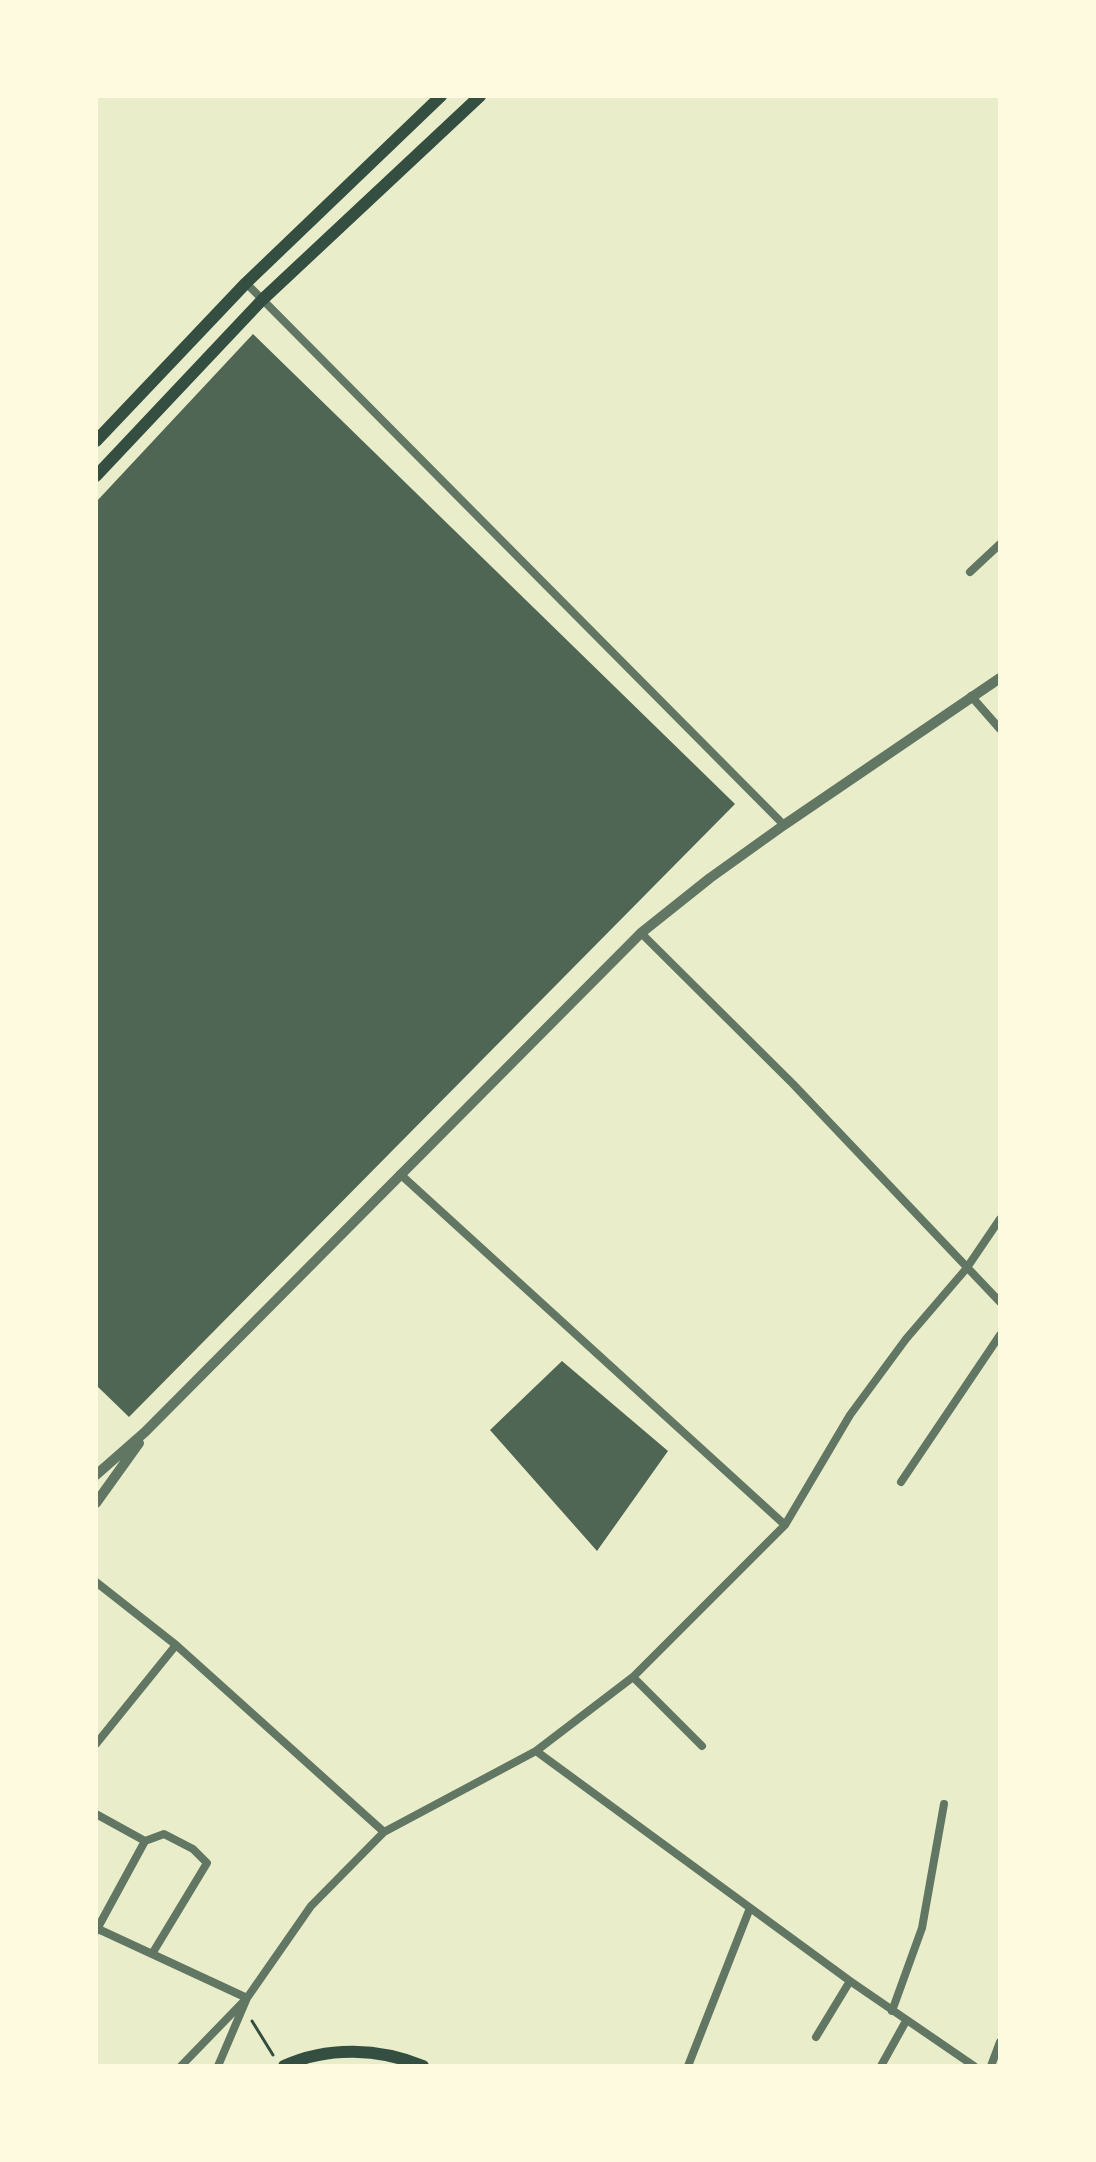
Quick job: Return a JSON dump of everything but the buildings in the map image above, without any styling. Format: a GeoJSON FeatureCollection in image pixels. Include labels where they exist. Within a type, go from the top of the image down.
{"type":"FeatureCollection","features":[{"type":"Feature","properties":{"kind":"main road"},"geometry":{"type":"LineString","coordinates":[[96,441],[246,283],[441,96]]}},
{"type":"Feature","properties":{"kind":"main road"},"geometry":{"type":"LineString","coordinates":[[96,476],[262,300],[480,96]]}},
{"type":"Feature","properties":{"kind":"main road"},"geometry":{"type":"LineString","coordinates":[[284,2066],[313,2056],[362,2052],[386,2054],[423,2066]]}},
{"type":"Feature","properties":{"kind":"street"},"geometry":{"type":"LineString","coordinates":[[246,283],[784,825]]}},
{"type":"Feature","properties":{"kind":"street"},"geometry":{"type":"LineString","coordinates":[[970,572],[1000,544]]}},
{"type":"Feature","properties":{"kind":"street"},"geometry":{"type":"LineString","coordinates":[[96,1475],[145,1432],[641,933],[784,825],[1000,678]]}},
{"type":"Feature","properties":{"kind":"street"},"geometry":{"type":"LineString","coordinates":[[971,696],[1000,729]]}},
{"type":"Feature","properties":{"kind":"street"},"geometry":{"type":"LineString","coordinates":[[641,933],[793,1084],[1000,1302]]}},
{"type":"Feature","properties":{"kind":"street"},"geometry":{"type":"LineString","coordinates":[[400,1174],[785,1525]]}},
{"type":"Feature","properties":{"kind":"street"},"geometry":{"type":"LineString","coordinates":[[181,2066],[247,1998],[311,1906],[384,1832],[536,1751],[633,1677],[785,1525],[850,1415],[906,1339],[966,1269],[1000,1219]]}},
{"type":"Feature","properties":{"kind":"street"},"geometry":{"type":"LineString","coordinates":[[901,1482],[1000,1335]]}},
{"type":"Feature","properties":{"kind":"street"},"geometry":{"type":"LineString","coordinates":[[96,1503],[145,1432]]}},
{"type":"Feature","properties":{"kind":"street"},"geometry":{"type":"LineString","coordinates":[[96,1582],[176,1645],[384,1832]]}},
{"type":"Feature","properties":{"kind":"street"},"geometry":{"type":"LineString","coordinates":[[96,1744],[176,1645]]}},
{"type":"Feature","properties":{"kind":"street"},"geometry":{"type":"LineString","coordinates":[[633,1677],[702,1746]]}},
{"type":"Feature","properties":{"kind":"street"},"geometry":{"type":"LineString","coordinates":[[536,1751],[850,1981],[974,2066]]}},
{"type":"Feature","properties":{"kind":"street"},"geometry":{"type":"LineString","coordinates":[[892,2011],[922,1928],[944,1804]]}},
{"type":"Feature","properties":{"kind":"street"},"geometry":{"type":"LineString","coordinates":[[96,1814],[145,1841]]}},
{"type":"Feature","properties":{"kind":"street"},"geometry":{"type":"LineString","coordinates":[[152,1954],[207,1863],[193,1849],[164,1834],[145,1841],[96,1929],[247,1998]]}},
{"type":"Feature","properties":{"kind":"street"},"geometry":{"type":"LineString","coordinates":[[688,2066],[750,1908]]}},
{"type":"Feature","properties":{"kind":"street"},"geometry":{"type":"LineString","coordinates":[[816,2037],[850,1981]]}},
{"type":"Feature","properties":{"kind":"street"},"geometry":{"type":"LineString","coordinates":[[218,2066],[247,1998]]}},
{"type":"Feature","properties":{"kind":"street"},"geometry":{"type":"LineString","coordinates":[[881,2066],[906,2021]]}},
{"type":"Feature","properties":{"kind":"street"},"geometry":{"type":"LineString","coordinates":[[991,2066],[1000,2042]]}},
{"type":"Feature","properties":{"kind":"path"},"geometry":{"type":"LineString","coordinates":[[256,2024],[277,2066]]}}]}
